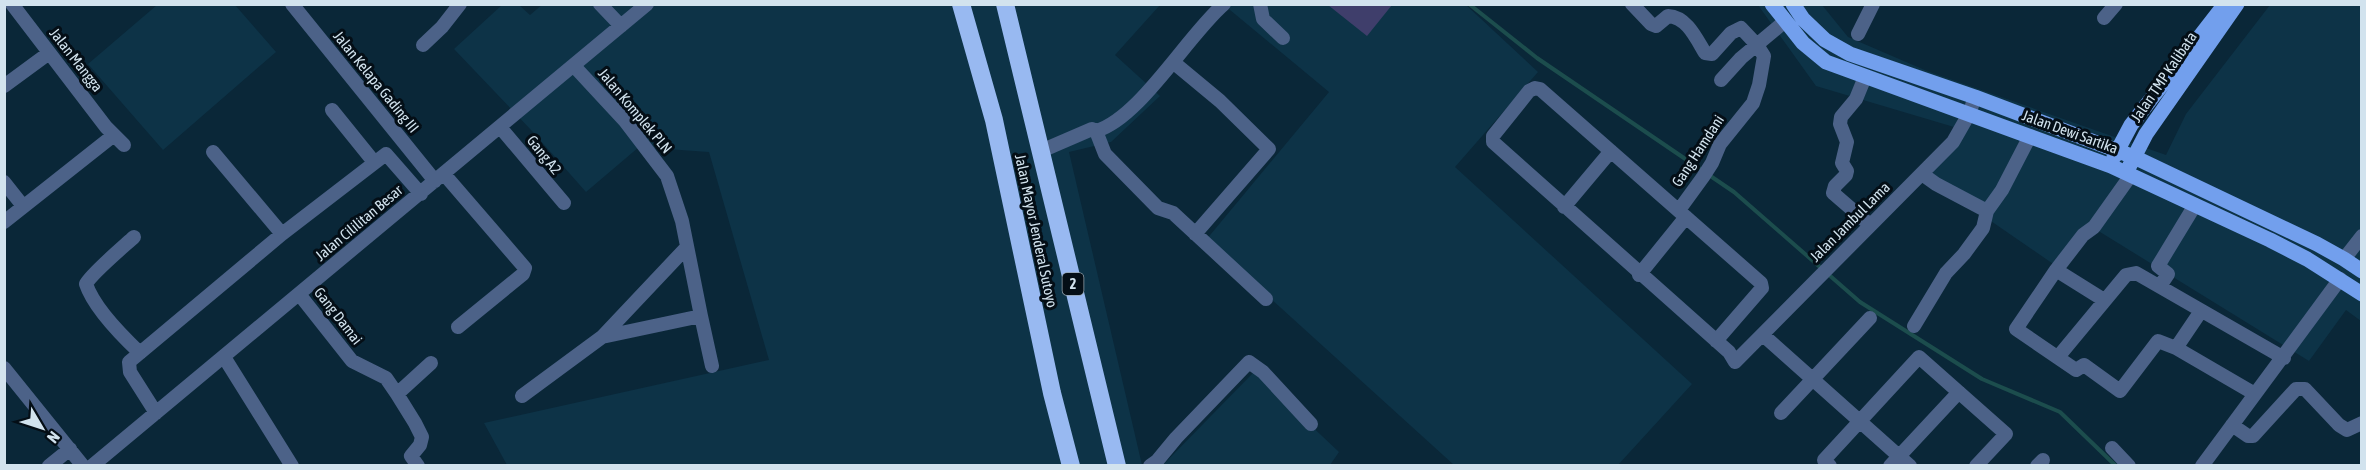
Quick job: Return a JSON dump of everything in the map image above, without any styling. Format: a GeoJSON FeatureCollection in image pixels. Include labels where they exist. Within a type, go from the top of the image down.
{"type":"FeatureCollection","features":[{"type":"Feature","properties":{"kind":"highway","name":"Jalan Mayor Jenderal Sutoyo"},"geometry":{"type":"LineString","coordinates":[[961,4],[994,120],[1052,393],[1071,465]]}},
{"type":"Feature","properties":{"kind":"highway","name":"Jalan Mayor Jenderal Sutoyo"},"geometry":{"type":"LineString","coordinates":[[1005,4],[1117,465]]}},
{"type":"Feature","properties":{"kind":"main road","name":"Jalan Dewi Sartika"},"geometry":{"type":"LineString","coordinates":[[1772,4],[1803,44],[1826,62],[2111,166],[2270,240],[2340,279],[2361,294]]}},
{"type":"Feature","properties":{"kind":"main road","name":"Jalan Dewi Sartika"},"geometry":{"type":"LineString","coordinates":[[1793,4],[1814,30],[1835,47],[2134,157],[2344,259],[2361,272]]}},
{"type":"Feature","properties":{"kind":"main road","name":"Jalan TMP Kalibata"},"geometry":{"type":"LineString","coordinates":[[2111,166],[2131,125],[2225,4]]}},
{"type":"Feature","properties":{"kind":"main road","name":"Jalan TMP Kalibata"},"geometry":{"type":"LineString","coordinates":[[2129,174],[2134,157],[2146,134],[2237,4]]}},
{"type":"Feature","properties":{"kind":"street","name":"Jalan Mangga"},"geometry":{"type":"LineString","coordinates":[[4,222],[23,206],[119,140],[12,4]]}},
{"type":"Feature","properties":{"kind":"street","name":"Jalan Kelapa Gading III"},"geometry":{"type":"LineString","coordinates":[[292,4],[440,178],[525,268],[523,274],[458,327]]}},
{"type":"Feature","properties":{"kind":"street"},"geometry":{"type":"LineString","coordinates":[[423,45],[442,27],[460,4]]}},
{"type":"Feature","properties":{"kind":"street"},"geometry":{"type":"LineString","coordinates":[[600,4],[621,26]]}},
{"type":"Feature","properties":{"kind":"street","name":"Jalan Cililitan Besar"},"geometry":{"type":"LineString","coordinates":[[92,465],[106,461],[156,413],[647,4]]}},
{"type":"Feature","properties":{"kind":"street"},"geometry":{"type":"LineString","coordinates":[[1041,151],[1092,129],[1096,131],[1107,128],[1122,117],[1173,62],[1208,18],[1224,4]]}},
{"type":"Feature","properties":{"kind":"street"},"geometry":{"type":"LineString","coordinates":[[1858,34],[1873,4]]}},
{"type":"Feature","properties":{"kind":"street"},"geometry":{"type":"LineString","coordinates":[[2104,18],[2116,4]]}},
{"type":"Feature","properties":{"kind":"street"},"geometry":{"type":"LineString","coordinates":[[1632,5],[1656,26],[1668,16],[1675,16],[1685,24],[1708,54],[1731,33],[1741,28],[1757,45]]}},
{"type":"Feature","properties":{"kind":"street"},"geometry":{"type":"LineString","coordinates":[[1263,7],[1263,18],[1283,38]]}},
{"type":"Feature","properties":{"kind":"street"},"geometry":{"type":"LineString","coordinates":[[1721,80],[1741,58],[1784,22]]}},
{"type":"Feature","properties":{"kind":"street","name":"Gang Hamdani"},"geometry":{"type":"LineString","coordinates":[[1639,274],[1682,213],[1712,163],[1720,144],[1753,103],[1764,56],[1757,45]]}},
{"type":"Feature","properties":{"kind":"street"},"geometry":{"type":"LineString","coordinates":[[4,86],[49,52]]}},
{"type":"Feature","properties":{"kind":"street"},"geometry":{"type":"LineString","coordinates":[[1173,62],[1220,101],[1269,149],[1195,234]]}},
{"type":"Feature","properties":{"kind":"street","name":"Jalan Komplek PLN"},"geometry":{"type":"LineString","coordinates":[[574,66],[625,121],[667,176],[677,201],[712,366]]}},
{"type":"Feature","properties":{"kind":"street"},"geometry":{"type":"LineString","coordinates":[[1865,77],[1856,99],[1841,117],[1840,124],[1847,142],[1842,163],[1847,171],[1835,186],[1833,193],[1870,225]]}},
{"type":"Feature","properties":{"kind":"street"},"geometry":{"type":"LineString","coordinates":[[1534,88],[1540,89],[1762,286],[1716,341],[1564,207],[1493,142],[1495,133],[1529,91],[1534,88]]}},
{"type":"Feature","properties":{"kind":"street","name":"Jalan Jambul Lama"},"geometry":{"type":"LineString","coordinates":[[1716,341],[1729,352],[1735,362],[1953,142],[1969,114],[1975,97]]}},
{"type":"Feature","properties":{"kind":"street"},"geometry":{"type":"LineString","coordinates":[[332,110],[374,162]]}},
{"type":"Feature","properties":{"kind":"street","name":"Gang A2"},"geometry":{"type":"LineString","coordinates":[[500,127],[564,203]]}},
{"type":"Feature","properties":{"kind":"street"},"geometry":{"type":"LineString","coordinates":[[1096,131],[1105,154],[1158,208],[1173,213],[1266,299]]}},
{"type":"Feature","properties":{"kind":"street"},"geometry":{"type":"LineString","coordinates":[[1914,326],[1946,273],[1964,254],[1983,228],[1987,211],[2030,136]]}},
{"type":"Feature","properties":{"kind":"street"},"geometry":{"type":"LineString","coordinates":[[1564,207],[1611,151]]}},
{"type":"Feature","properties":{"kind":"street"},"geometry":{"type":"LineString","coordinates":[[213,152],[282,234]]}},
{"type":"Feature","properties":{"kind":"street"},"geometry":{"type":"LineString","coordinates":[[156,413],[128,366],[129,362],[282,234],[386,154],[421,194]]}},
{"type":"Feature","properties":{"kind":"street"},"geometry":{"type":"LineString","coordinates":[[1922,174],[1987,211]]}},
{"type":"Feature","properties":{"kind":"street"},"geometry":{"type":"LineString","coordinates":[[2129,174],[2094,227],[2083,235],[2016,328],[2077,370],[2084,365],[2120,391],[2157,342],[2176,348],[2255,394]]}},
{"type":"Feature","properties":{"kind":"street"},"geometry":{"type":"LineString","coordinates":[[4,182],[23,206]]}},
{"type":"Feature","properties":{"kind":"street"},"geometry":{"type":"LineString","coordinates":[[2160,286],[2168,274],[2158,266],[2195,205]]}},
{"type":"Feature","properties":{"kind":"street"},"geometry":{"type":"LineString","coordinates":[[2344,259],[2361,236]]}},
{"type":"Feature","properties":{"kind":"street"},"geometry":{"type":"LineString","coordinates":[[134,237],[86,284],[96,303],[140,353]]}},
{"type":"Feature","properties":{"kind":"street"},"geometry":{"type":"LineString","coordinates":[[522,396],[602,337],[686,248]]}},
{"type":"Feature","properties":{"kind":"street"},"geometry":{"type":"LineString","coordinates":[[2056,270],[2104,300]]}},
{"type":"Feature","properties":{"kind":"street"},"geometry":{"type":"LineString","coordinates":[[2058,357],[2126,275],[2136,273],[2284,358]]}},
{"type":"Feature","properties":{"kind":"street"},"geometry":{"type":"LineString","coordinates":[[2202,465],[2284,358],[2340,279]]}},
{"type":"Feature","properties":{"kind":"street","name":"Gang Damai"},"geometry":{"type":"LineString","coordinates":[[299,294],[352,361],[386,378],[416,423],[422,437],[420,445],[411,456],[418,465]]}},
{"type":"Feature","properties":{"kind":"street"},"geometry":{"type":"LineString","coordinates":[[2176,348],[2201,311]]}},
{"type":"Feature","properties":{"kind":"street"},"geometry":{"type":"LineString","coordinates":[[602,337],[701,316]]}},
{"type":"Feature","properties":{"kind":"street"},"geometry":{"type":"LineString","coordinates":[[1781,412],[1870,318]]}},
{"type":"Feature","properties":{"kind":"street"},"geometry":{"type":"LineString","coordinates":[[1763,335],[1860,421],[1895,461],[1910,465]]}},
{"type":"Feature","properties":{"kind":"street"},"geometry":{"type":"LineString","coordinates":[[224,357],[292,465]]}},
{"type":"Feature","properties":{"kind":"street"},"geometry":{"type":"LineString","coordinates":[[1830,465],[1824,460],[1919,357],[2006,434],[1976,465]]}},
{"type":"Feature","properties":{"kind":"street"},"geometry":{"type":"LineString","coordinates":[[1150,465],[1157,461],[1249,362],[1263,372],[1311,424]]}},
{"type":"Feature","properties":{"kind":"street"},"geometry":{"type":"LineString","coordinates":[[397,394],[431,363]]}},
{"type":"Feature","properties":{"kind":"street"},"geometry":{"type":"LineString","coordinates":[[4,368],[83,465]]}},
{"type":"Feature","properties":{"kind":"street"},"geometry":{"type":"LineString","coordinates":[[2232,424],[2248,436],[2253,436],[2296,389],[2301,388],[2305,389],[2338,425],[2347,430],[2361,423]]}},
{"type":"Feature","properties":{"kind":"street"},"geometry":{"type":"LineString","coordinates":[[1895,461],[1959,392]]}},
{"type":"Feature","properties":{"kind":"street"},"geometry":{"type":"LineString","coordinates":[[2112,448],[2129,465]]}},
{"type":"Feature","properties":{"kind":"street"},"geometry":{"type":"LineString","coordinates":[[49,465],[70,449]]}},
{"type":"Feature","properties":{"kind":"shaded area"},"geometry":{"type":"Polygon","coordinates":[[[543,4],[1160,5],[1115,55],[1160,96],[1111,142],[1069,152],[1142,465],[507,465],[484,423],[769,360],[709,152],[639,147],[586,192],[454,49],[502,5],[519,5],[530,15],[543,4]]]}},
{"type":"Feature","properties":{"kind":"shaded area"},"geometry":{"type":"Polygon","coordinates":[[[157,5],[235,5],[276,52],[163,150],[88,64],[157,5]]]}},
{"type":"Feature","properties":{"kind":"shaded area"},"geometry":{"type":"Polygon","coordinates":[[[1224,5],[1466,5],[1538,72],[1455,167],[1692,384],[1618,465],[1454,465],[1206,240],[1329,92],[1224,5]]]}},
{"type":"Feature","properties":{"kind":"shaded area"},"geometry":{"type":"Polygon","coordinates":[[[1328,5],[1392,5],[1367,36],[1328,5]]]}},
{"type":"Feature","properties":{"kind":"shaded area"},"geometry":{"type":"Polygon","coordinates":[[[1758,5],[1822,5],[1848,37],[1927,71],[2166,155],[2186,114],[2270,5],[2361,5],[2361,321],[2346,310],[2309,361],[2092,227],[2062,270],[1930,179],[1954,127],[1816,86],[1758,5]]]}},
{"type":"Feature","properties":{"kind":"shaded area"},"geometry":{"type":"Polygon","coordinates":[[[1254,372],[1339,452],[1330,465],[1162,466],[1254,372]]]}},
{"type":"Feature","properties":{"kind":"waterway"},"geometry":{"type":"LineString","coordinates":[[1469,4],[1537,58],[1703,171]]}},
{"type":"Feature","properties":{"kind":"waterway"},"geometry":{"type":"LineString","coordinates":[[1709,175],[1734,192],[1860,302],[1982,379],[2060,412],[2116,466]]}}]}
